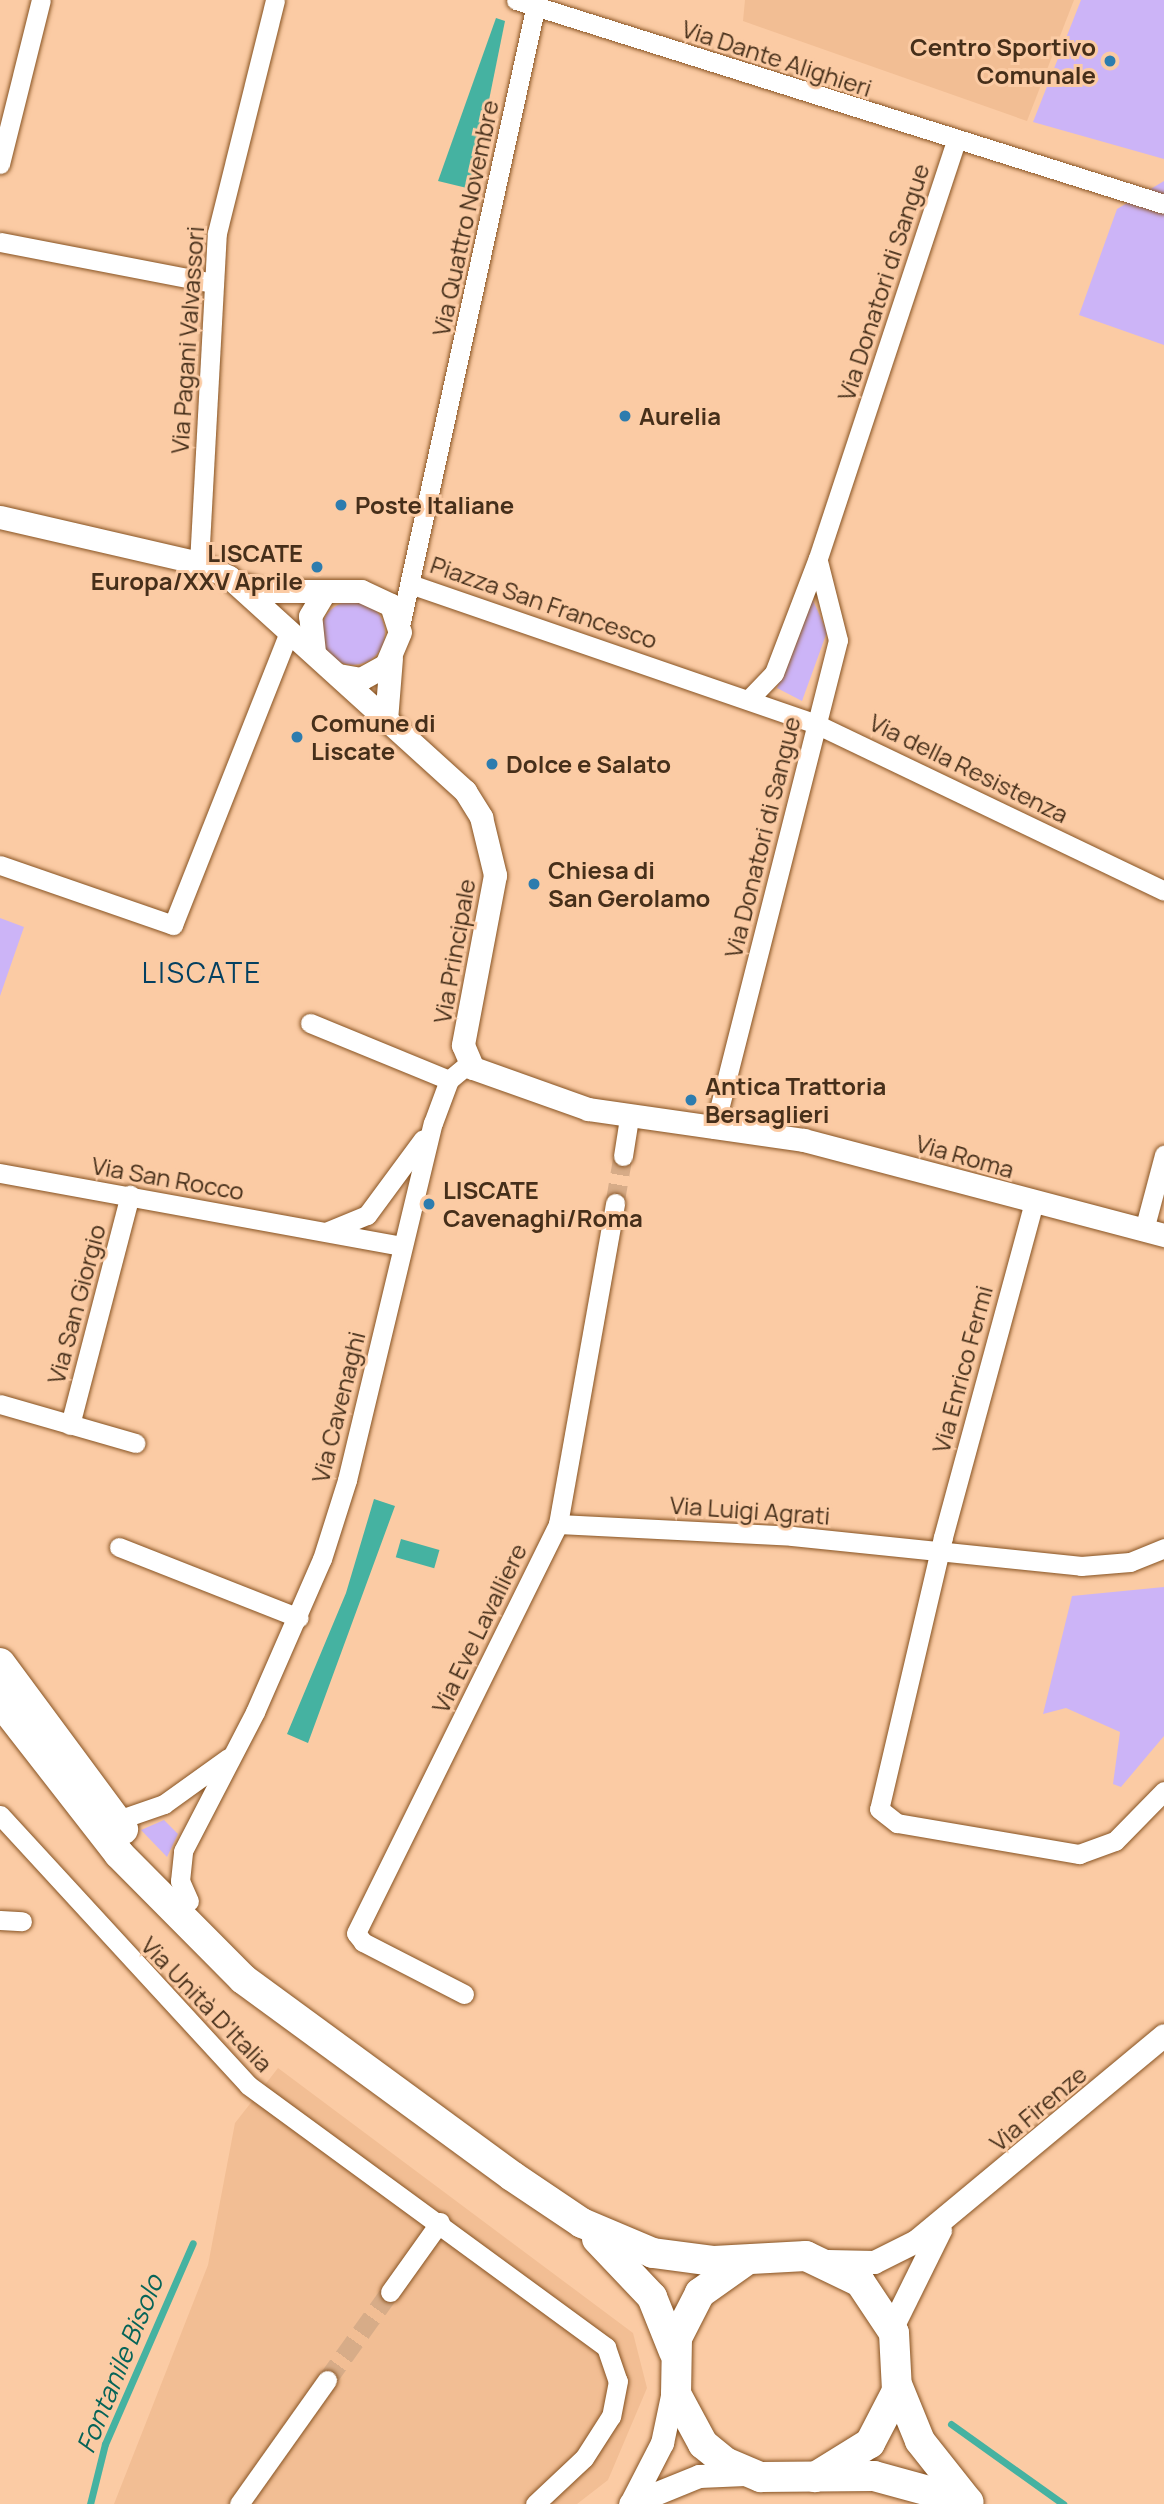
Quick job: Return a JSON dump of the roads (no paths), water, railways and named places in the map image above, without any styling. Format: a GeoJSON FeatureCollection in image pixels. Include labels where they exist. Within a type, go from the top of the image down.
{"type":"FeatureCollection","features":[{"type":"Feature","properties":{"kind":"main road"},"geometry":{"type":"LineString","coordinates":[[0,1663],[115,1821],[189,1901],[334,2044]]}},
{"type":"Feature","properties":{"kind":"main road"},"geometry":{"type":"LineString","coordinates":[[0,1701],[81,1810],[162,1901],[243,1979],[582,2224],[646,2288],[674,2352],[674,2382],[685,2418],[703,2444],[759,2477],[903,2480],[971,2503]]}},
{"type":"Feature","properties":{"kind":"main road"},"geometry":{"type":"LineString","coordinates":[[582,2224],[664,2256],[821,2260],[862,2283],[892,2327],[898,2387],[920,2441],[971,2503]]}},
{"type":"Feature","properties":{"kind":"main road"},"geometry":{"type":"LineString","coordinates":[[674,2352],[700,2293],[727,2271],[759,2258]]}},
{"type":"Feature","properties":{"kind":"main road"},"geometry":{"type":"LineString","coordinates":[[815,2477],[870,2443],[898,2387]]}},
{"type":"Feature","properties":{"kind":"street"},"geometry":{"type":"LineString","coordinates":[[0,164],[41,0]]}},
{"type":"Feature","properties":{"kind":"street","name":"Via Pagani Valvassori"},"geometry":{"type":"LineString","coordinates":[[199,563],[212,283],[227,182],[275,0]]}},
{"type":"Feature","properties":{"kind":"street","name":"Via Dante Alighieri"},"geometry":{"type":"LineString","coordinates":[[516,0],[536,3],[956,141],[1164,204]]}},
{"type":"Feature","properties":{"kind":"street","name":"Via Quattro Novembre"},"geometry":{"type":"LineString","coordinates":[[440,447],[536,3]]}},
{"type":"Feature","properties":{"kind":"street","name":"Via Donatori di Sangue"},"geometry":{"type":"LineString","coordinates":[[748,700],[775,673],[818,558],[956,141]]}},
{"type":"Feature","properties":{"kind":"street"},"geometry":{"type":"LineString","coordinates":[[0,242],[212,283]]}},
{"type":"Feature","properties":{"kind":"street","name":"Piazza San Francesco"},"geometry":{"type":"LineString","coordinates":[[440,447],[412,585],[748,700]]}},
{"type":"Feature","properties":{"kind":"street"},"geometry":{"type":"LineString","coordinates":[[0,517],[199,563],[236,581],[265,591],[395,594],[412,585]]}},
{"type":"Feature","properties":{"kind":"street","name":"Via Donatori di Sangue"},"geometry":{"type":"LineString","coordinates":[[714,1129],[838,633],[818,558]]}},
{"type":"Feature","properties":{"kind":"street"},"geometry":{"type":"LineString","coordinates":[[236,581],[338,675],[367,678],[393,654]]}},
{"type":"Feature","properties":{"kind":"street"},"geometry":{"type":"LineString","coordinates":[[386,720],[385,680],[412,585]]}},
{"type":"Feature","properties":{"kind":"street"},"geometry":{"type":"LineString","coordinates":[[0,865],[173,925],[290,630],[303,609],[327,593]]}},
{"type":"Feature","properties":{"kind":"street"},"geometry":{"type":"LineString","coordinates":[[314,652],[310,616],[327,593]]}},
{"type":"Feature","properties":{"kind":"street"},"geometry":{"type":"LineString","coordinates":[[372,593],[395,610],[400,626]]}},
{"type":"Feature","properties":{"kind":"street","name":"Via Principale"},"geometry":{"type":"LineString","coordinates":[[338,675],[470,797],[491,855],[495,892],[463,1045],[468,1063]]}},
{"type":"Feature","properties":{"kind":"street","name":"Via della Resistenza"},"geometry":{"type":"LineString","coordinates":[[748,700],[816,724],[1164,891]]}},
{"type":"Feature","properties":{"kind":"street"},"geometry":{"type":"LineString","coordinates":[[310,1023],[449,1080]]}},
{"type":"Feature","properties":{"kind":"street","name":"Via Cavenaghi"},"geometry":{"type":"LineString","coordinates":[[189,1901],[180,1881],[181,1857],[299,1618],[347,1480],[433,1123],[449,1080],[468,1063]]}},
{"type":"Feature","properties":{"kind":"street","name":"Via Roma"},"geometry":{"type":"LineString","coordinates":[[468,1063],[557,1100],[629,1117],[835,1147],[1154,1233]]}},
{"type":"Feature","properties":{"kind":"street"},"geometry":{"type":"LineString","coordinates":[[623,1156],[629,1117]]}},
{"type":"Feature","properties":{"kind":"street"},"geometry":{"type":"LineString","coordinates":[[328,1231],[369,1212],[433,1123]]}},
{"type":"Feature","properties":{"kind":"street"},"geometry":{"type":"LineString","coordinates":[[1154,1233],[1164,1155]]}},
{"type":"Feature","properties":{"kind":"street","name":"Via San Rocco"},"geometry":{"type":"LineString","coordinates":[[0,1174],[130,1195],[402,1246]]}},
{"type":"Feature","properties":{"kind":"street","name":"Via San Giorgio"},"geometry":{"type":"LineString","coordinates":[[69,1425],[130,1195]]}},
{"type":"Feature","properties":{"kind":"street","name":"Via Enrico Fermi"},"geometry":{"type":"LineString","coordinates":[[939,1550],[984,1376],[1034,1202]]}},
{"type":"Feature","properties":{"kind":"street","name":"Via Eve Lavalliere"},"geometry":{"type":"LineString","coordinates":[[464,1994],[363,1942],[356,1933],[558,1524],[615,1203]]}},
{"type":"Feature","properties":{"kind":"street"},"geometry":{"type":"LineString","coordinates":[[0,1404],[135,1443]]}},
{"type":"Feature","properties":{"kind":"street","name":"Via Luigi Agrati"},"geometry":{"type":"LineString","coordinates":[[558,1524],[939,1550],[1100,1566],[1164,1548]]}},
{"type":"Feature","properties":{"kind":"street"},"geometry":{"type":"LineString","coordinates":[[119,1547],[299,1618]]}},
{"type":"Feature","properties":{"kind":"street"},"geometry":{"type":"LineString","coordinates":[[939,1550],[879,1792],[881,1812],[897,1823],[1079,1854],[1115,1841],[1164,1791]]}},
{"type":"Feature","properties":{"kind":"street","name":"Via Cavenaghi"},"geometry":{"type":"LineString","coordinates":[[115,1821],[164,1804],[232,1756]]}},
{"type":"Feature","properties":{"kind":"street","name":"Via Unità D'Italia"},"geometry":{"type":"LineString","coordinates":[[0,1815],[234,2073],[587,2329],[616,2366],[618,2389],[607,2425],[576,2467],[535,2504]]}},
{"type":"Feature","properties":{"kind":"street"},"geometry":{"type":"LineString","coordinates":[[0,1920],[22,1921]]}},
{"type":"Feature","properties":{"kind":"street","name":"Via Firenze"},"geometry":{"type":"LineString","coordinates":[[821,2260],[885,2259],[946,2220],[1164,2035]]}},
{"type":"Feature","properties":{"kind":"street","name":"Via Firenze"},"geometry":{"type":"LineString","coordinates":[[892,2327],[946,2220]]}},
{"type":"Feature","properties":{"kind":"street"},"geometry":{"type":"LineString","coordinates":[[390,2292],[440,2222]]}},
{"type":"Feature","properties":{"kind":"street"},"geometry":{"type":"LineString","coordinates":[[239,2504],[327,2380]]}},
{"type":"Feature","properties":{"kind":"street"},"geometry":{"type":"LineString","coordinates":[[630,2504],[663,2443],[674,2382]]}},
{"type":"Feature","properties":{"kind":"street"},"geometry":{"type":"LineString","coordinates":[[630,2504],[699,2476],[759,2477]]}},
{"type":"Feature","properties":{"kind":"water"},"geometry":{"type":"Polygon","coordinates":[[[496,18],[505,21],[471,189],[438,181],[496,18]]]}},
{"type":"Feature","properties":{"kind":"water"},"geometry":{"type":"Polygon","coordinates":[[[374,1499],[395,1506],[308,1743],[287,1734],[346,1593],[374,1499]]]}},
{"type":"Feature","properties":{"kind":"water"},"geometry":{"type":"Polygon","coordinates":[[[401,1539],[439,1550],[434,1568],[396,1557],[401,1539]]]}},
{"type":"Feature","properties":{"kind":"waterway","name":"Fontanile Bisolo"},"geometry":{"type":"LineString","coordinates":[[90,2504],[105,2444],[193,2243]]}},
{"type":"Feature","properties":{"kind":"waterway"},"geometry":{"type":"LineString","coordinates":[[951,2424],[1063,2504]]}},
{"type":"Feature","properties":{"kind":"tunnel"},"geometry":{"type":"LineString","coordinates":[[615,1203],[623,1156]]}},
{"type":"Feature","properties":{"kind":"tunnel"},"geometry":{"type":"LineString","coordinates":[[327,2380],[390,2292]]}},
{"type":"Feature","properties":{"kind":"place","name":"Centro Sportivo Comunale"},"geometry":{"type":"Point","coordinates":[1110,61]}},
{"type":"Feature","properties":{"kind":"place","name":"Aurelia"},"geometry":{"type":"Point","coordinates":[625,416]}},
{"type":"Feature","properties":{"kind":"place","name":"Poste Italiane"},"geometry":{"type":"Point","coordinates":[341,505]}},
{"type":"Feature","properties":{"kind":"place","name":"LISCATE Europa/XXV Aprile"},"geometry":{"type":"Point","coordinates":[317,567]}},
{"type":"Feature","properties":{"kind":"place","name":"Comune di Liscate"},"geometry":{"type":"Point","coordinates":[297,737]}},
{"type":"Feature","properties":{"kind":"place","name":"Dolce e Salato"},"geometry":{"type":"Point","coordinates":[492,764]}},
{"type":"Feature","properties":{"kind":"place","name":"Chiesa di San Gerolamo"},"geometry":{"type":"Point","coordinates":[534,884]}},
{"type":"Feature","properties":{"kind":"place","name":"Antica Trattoria Bersaglieri"},"geometry":{"type":"Point","coordinates":[691,1100]}},
{"type":"Feature","properties":{"kind":"place","name":"LISCATE Cavenaghi/Roma"},"geometry":{"type":"Point","coordinates":[429,1204]}},
{"type":"Feature","properties":{"kind":"district","name":"LISCATE"},"geometry":{"type":"Point","coordinates":[202,972]}}]}
